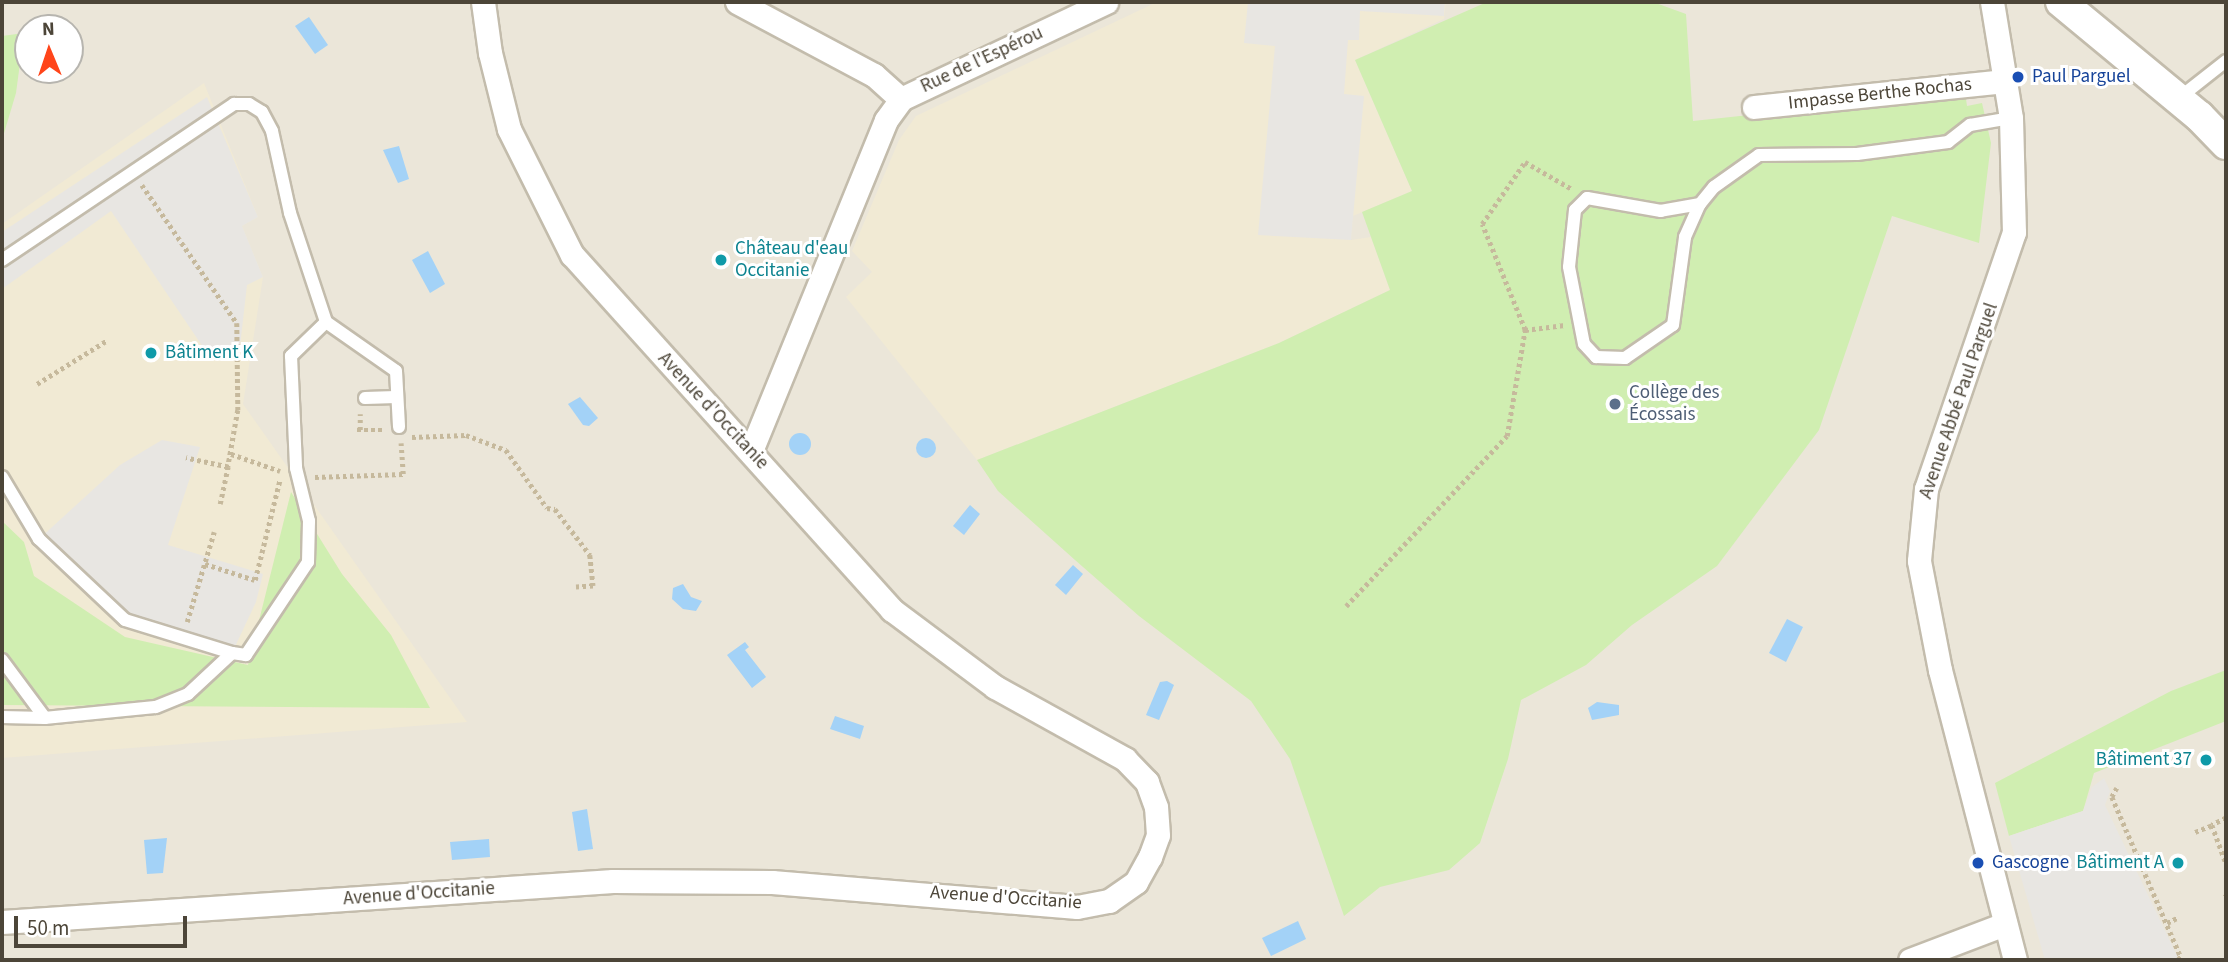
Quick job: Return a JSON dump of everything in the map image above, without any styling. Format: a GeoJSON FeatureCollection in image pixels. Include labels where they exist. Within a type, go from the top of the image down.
{"type":"FeatureCollection","features":[{"type":"Feature","properties":{"kind":"street","name":"Avenue d'Occitanie"},"geometry":{"type":"LineString","coordinates":[[2,922],[613,881],[772,881],[1077,907],[1109,901],[1136,881],[1158,835],[1156,807],[1147,782],[1125,760],[995,687],[892,610],[572,255],[509,129],[490,53],[483,2]]}},
{"type":"Feature","properties":{"kind":"street"},"geometry":{"type":"LineString","coordinates":[[737,2],[874,75],[901,99]]}},
{"type":"Feature","properties":{"kind":"street","name":"Rue de l'Espérou"},"geometry":{"type":"LineString","coordinates":[[751,451],[886,120],[901,99],[1107,2]]}},
{"type":"Feature","properties":{"kind":"street","name":"Avenue Abbé Paul Parguel"},"geometry":{"type":"LineString","coordinates":[[1992,2],[2011,118],[2014,232],[1926,489],[1919,549],[1922,591],[2015,960]]}},
{"type":"Feature","properties":{"kind":"street"},"geometry":{"type":"LineString","coordinates":[[2061,2],[2178,98],[2226,144]]}},
{"type":"Feature","properties":{"kind":"street","name":"Impasse Berthe Rochas"},"geometry":{"type":"LineString","coordinates":[[1754,107],[2006,81]]}},
{"type":"Feature","properties":{"kind":"street"},"geometry":{"type":"LineString","coordinates":[[1910,960],[2005,923]]}},
{"type":"Feature","properties":{"kind":"lane"},"geometry":{"type":"LineString","coordinates":[[2178,98],[2226,61]]}},
{"type":"Feature","properties":{"kind":"lane"},"geometry":{"type":"LineString","coordinates":[[2,260],[234,104],[249,104],[262,112],[272,131],[290,213],[326,322],[396,371],[400,432]]}},
{"type":"Feature","properties":{"kind":"lane"},"geometry":{"type":"LineString","coordinates":[[1700,204],[1661,211],[1587,198],[1575,210],[1569,267],[1584,344],[1595,357],[1625,358],[1673,325],[1685,237],[1700,204],[1714,187],[1759,155],[1857,154],[1948,142],[1970,125],[2011,118]]}},
{"type":"Feature","properties":{"kind":"lane"},"geometry":{"type":"LineString","coordinates":[[2,477],[38,539],[125,620],[246,655],[308,562],[309,521],[296,464],[290,356],[326,322]]}},
{"type":"Feature","properties":{"kind":"lane"},"geometry":{"type":"LineString","coordinates":[[365,398],[397,397]]}},
{"type":"Feature","properties":{"kind":"lane"},"geometry":{"type":"LineString","coordinates":[[2,717],[45,718],[155,707],[188,694],[232,653]]}},
{"type":"Feature","properties":{"kind":"lane"},"geometry":{"type":"LineString","coordinates":[[2,660],[45,718]]}},
{"type":"Feature","properties":{"kind":"path"},"geometry":{"type":"LineString","coordinates":[[1346,606],[1507,436],[1525,330],[1482,224],[1525,162],[1587,198]]}},
{"type":"Feature","properties":{"kind":"path"},"geometry":{"type":"LineString","coordinates":[[144,188],[237,323],[239,410],[220,504]]}},
{"type":"Feature","properties":{"kind":"path"},"geometry":{"type":"LineString","coordinates":[[1525,330],[1580,323]]}},
{"type":"Feature","properties":{"kind":"path"},"geometry":{"type":"LineString","coordinates":[[37,384],[106,341]]}},
{"type":"Feature","properties":{"kind":"path"},"geometry":{"type":"LineString","coordinates":[[357,430],[466,435],[506,450],[547,508],[555,509],[590,555],[593,586],[576,587]]}},
{"type":"Feature","properties":{"kind":"path"},"geometry":{"type":"LineString","coordinates":[[296,464],[308,477],[403,474],[400,432]]}},
{"type":"Feature","properties":{"kind":"path"},"geometry":{"type":"LineString","coordinates":[[205,564],[255,580],[281,471],[231,454]]}},
{"type":"Feature","properties":{"kind":"path"},"geometry":{"type":"LineString","coordinates":[[186,458],[228,467]]}},
{"type":"Feature","properties":{"kind":"path"},"geometry":{"type":"LineString","coordinates":[[183,638],[214,532]]}},
{"type":"Feature","properties":{"kind":"path"},"geometry":{"type":"LineString","coordinates":[[2117,788],[2112,797],[2181,957],[2178,960]]}},
{"type":"Feature","properties":{"kind":"path"},"geometry":{"type":"LineString","coordinates":[[2195,832],[2226,818]]}},
{"type":"Feature","properties":{"kind":"path"},"geometry":{"type":"LineString","coordinates":[[2212,825],[2226,863]]}},
{"type":"Feature","properties":{"kind":"path"},"geometry":{"type":"LineString","coordinates":[[2138,857],[2147,853]]}},
{"type":"Feature","properties":{"kind":"path"},"geometry":{"type":"LineString","coordinates":[[2166,923],[2177,918]]}},
{"type":"Feature","properties":{"kind":"shaded area"},"geometry":{"type":"Polygon","coordinates":[[[2,2],[2226,2],[2226,960],[2,960],[2,2]]]}},
{"type":"Feature","properties":{"kind":"shaded area"},"geometry":{"type":"Polygon","coordinates":[[[1157,2],[1446,2],[1444,19],[1355,60],[1412,191],[1353,216],[1351,240],[1371,237],[1390,290],[1279,343],[977,460],[846,297],[872,272],[852,251],[899,140],[916,116],[1157,2]]]}},
{"type":"Feature","properties":{"kind":"shaded area"},"geometry":{"type":"Polygon","coordinates":[[[1248,2],[1445,2],[1444,16],[1360,11],[1359,40],[1348,40],[1344,94],[1364,96],[1351,240],[1258,235],[1275,46],[1244,43],[1248,2]]]}},
{"type":"Feature","properties":{"kind":"shaded area"},"geometry":{"type":"Polygon","coordinates":[[[204,83],[258,217],[242,226],[263,277],[243,404],[467,722],[2,758],[2,224],[204,83]]]}},
{"type":"Feature","properties":{"kind":"shaded area"},"geometry":{"type":"Polygon","coordinates":[[[207,97],[258,217],[242,226],[263,277],[247,285],[240,346],[207,353],[111,211],[2,289],[2,232],[207,97]]]}},
{"type":"Feature","properties":{"kind":"shaded area"},"geometry":{"type":"Polygon","coordinates":[[[162,440],[200,447],[168,545],[263,574],[256,602],[232,653],[125,620],[39,539],[120,465],[162,440]]]}},
{"type":"Feature","properties":{"kind":"shaded area"},"geometry":{"type":"Polygon","coordinates":[[[2104,778],[2110,791],[2105,805],[2179,960],[2045,960],[2009,836],[2083,811],[2092,787],[2104,778]]]}},
{"type":"Feature","properties":{"kind":"green space"},"geometry":{"type":"Polygon","coordinates":[[[1487,2],[1653,2],[1686,14],[1693,121],[1965,92],[1967,106],[1982,103],[1991,143],[1979,243],[1892,216],[1819,430],[1717,566],[1632,625],[1586,665],[1521,700],[1508,759],[1480,843],[1449,870],[1380,887],[1344,916],[1290,759],[1251,701],[1139,616],[1075,560],[998,491],[977,460],[1279,343],[1390,290],[1362,212],[1412,191],[1355,60],[1487,2]]]}},
{"type":"Feature","properties":{"kind":"green space"},"geometry":{"type":"Polygon","coordinates":[[[14,34],[14,84],[17,84],[2,140],[2,36],[14,34]]]}},
{"type":"Feature","properties":{"kind":"green space"},"geometry":{"type":"Polygon","coordinates":[[[291,492],[342,574],[391,635],[430,708],[2,705],[2,521],[24,542],[34,576],[125,637],[248,665],[291,492]]]}},
{"type":"Feature","properties":{"kind":"green space"},"geometry":{"type":"Polygon","coordinates":[[[2226,670],[2226,721],[2094,773],[2083,811],[2009,836],[1995,783],[2171,691],[2226,670]]]}},
{"type":"Feature","properties":{"kind":"water"},"geometry":{"type":"Polygon","coordinates":[[[309,17],[328,45],[315,54],[295,26],[309,17]]]}},
{"type":"Feature","properties":{"kind":"water"},"geometry":{"type":"Polygon","coordinates":[[[399,146],[409,179],[398,183],[383,150],[399,146]]]}},
{"type":"Feature","properties":{"kind":"water"},"geometry":{"type":"Polygon","coordinates":[[[428,251],[445,284],[430,293],[412,260],[428,251]]]}},
{"type":"Feature","properties":{"kind":"water"},"geometry":{"type":"Polygon","coordinates":[[[580,397],[598,418],[589,426],[583,425],[568,404],[580,397]]]}},
{"type":"Feature","properties":{"kind":"water"},"geometry":{"type":"Polygon","coordinates":[[[800,433],[808,436],[811,444],[808,452],[800,455],[792,452],[789,444],[792,436],[800,433]]]}},
{"type":"Feature","properties":{"kind":"water"},"geometry":{"type":"Polygon","coordinates":[[[922,438],[930,438],[936,448],[930,458],[922,458],[916,452],[916,444],[922,438]]]}},
{"type":"Feature","properties":{"kind":"water"},"geometry":{"type":"Polygon","coordinates":[[[970,505],[980,514],[964,535],[953,526],[970,505]]]}},
{"type":"Feature","properties":{"kind":"water"},"geometry":{"type":"Polygon","coordinates":[[[1073,565],[1083,574],[1066,595],[1055,585],[1073,565]]]}},
{"type":"Feature","properties":{"kind":"water"},"geometry":{"type":"Polygon","coordinates":[[[683,584],[691,597],[702,601],[696,611],[683,609],[672,599],[673,588],[683,584]]]}},
{"type":"Feature","properties":{"kind":"water"},"geometry":{"type":"Polygon","coordinates":[[[1787,619],[1803,627],[1786,662],[1769,653],[1787,619]]]}},
{"type":"Feature","properties":{"kind":"water"},"geometry":{"type":"Polygon","coordinates":[[[745,642],[749,647],[745,650],[766,677],[752,688],[727,655],[745,642]]]}},
{"type":"Feature","properties":{"kind":"water"},"geometry":{"type":"Polygon","coordinates":[[[1167,681],[1174,685],[1159,720],[1146,715],[1160,682],[1167,681]]]}},
{"type":"Feature","properties":{"kind":"water"},"geometry":{"type":"Polygon","coordinates":[[[1597,702],[1619,705],[1619,715],[1592,720],[1588,708],[1597,702]]]}},
{"type":"Feature","properties":{"kind":"water"},"geometry":{"type":"Polygon","coordinates":[[[835,716],[864,726],[860,739],[830,729],[835,716]]]}},
{"type":"Feature","properties":{"kind":"water"},"geometry":{"type":"Polygon","coordinates":[[[587,809],[593,849],[578,851],[572,812],[587,809]]]}},
{"type":"Feature","properties":{"kind":"water"},"geometry":{"type":"Polygon","coordinates":[[[167,838],[163,873],[147,874],[144,840],[167,838]]]}},
{"type":"Feature","properties":{"kind":"water"},"geometry":{"type":"Polygon","coordinates":[[[489,839],[490,857],[452,860],[450,842],[489,839]]]}},
{"type":"Feature","properties":{"kind":"water"},"geometry":{"type":"Polygon","coordinates":[[[1298,921],[1306,939],[1271,956],[1262,938],[1298,921]]]}},
{"type":"Feature","properties":{"kind":"place","name":"Paul Parguel"},"geometry":{"type":"Point","coordinates":[2018,77]}},
{"type":"Feature","properties":{"kind":"place","name":"Château d'eau Occitanie"},"geometry":{"type":"Point","coordinates":[721,260]}},
{"type":"Feature","properties":{"kind":"place","name":"Bâtiment K"},"geometry":{"type":"Point","coordinates":[151,353]}},
{"type":"Feature","properties":{"kind":"place","name":"Collège des Écossais"},"geometry":{"type":"Point","coordinates":[1615,404]}},
{"type":"Feature","properties":{"kind":"place","name":"Bâtiment 37"},"geometry":{"type":"Point","coordinates":[2206,760]}},
{"type":"Feature","properties":{"kind":"place","name":"Gascogne"},"geometry":{"type":"Point","coordinates":[1978,863]}},
{"type":"Feature","properties":{"kind":"place","name":"Bâtiment A"},"geometry":{"type":"Point","coordinates":[2178,863]}}]}
